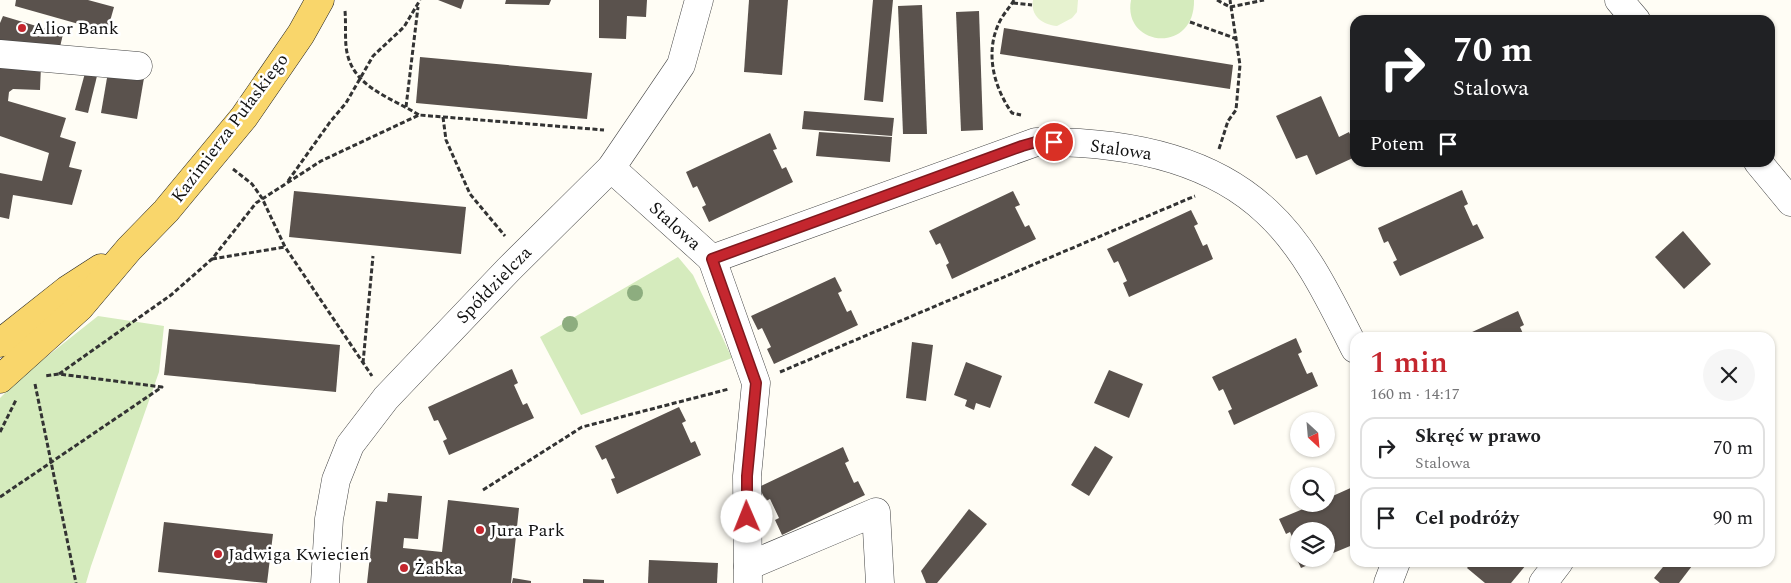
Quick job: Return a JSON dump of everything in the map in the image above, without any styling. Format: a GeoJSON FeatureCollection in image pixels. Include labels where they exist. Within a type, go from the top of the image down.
{"type":"FeatureCollection","features":[{"type":"Feature","properties":{"kind":"main road","name":"Kazimierza Pułaskiego"},"geometry":{"type":"LineString","coordinates":[[11,386],[129,249],[166,212],[244,117],[301,34],[320,0]]}},
{"type":"Feature","properties":{"kind":"main road","name":"Kazimierza Pułaskiego"},"geometry":{"type":"LineString","coordinates":[[0,344],[67,290],[129,249]]}},
{"type":"Feature","properties":{"kind":"street","name":"Spółdzielcza"},"geometry":{"type":"LineString","coordinates":[[325,583],[329,519],[336,480],[350,445],[386,398],[522,256],[611,168],[681,65],[699,0]]}},
{"type":"Feature","properties":{"kind":"street"},"geometry":{"type":"LineString","coordinates":[[1619,0],[1632,15]]}},
{"type":"Feature","properties":{"kind":"street"},"geometry":{"type":"LineString","coordinates":[[0,54],[138,66]]}},
{"type":"Feature","properties":{"kind":"street","name":"Stalowa"},"geometry":{"type":"LineString","coordinates":[[611,168],[712,259],[1036,142],[1086,144],[1174,157],[1219,177],[1267,211],[1291,238],[1326,293],[1350,340]]}},
{"type":"Feature","properties":{"kind":"street"},"geometry":{"type":"LineString","coordinates":[[1762,167],[1791,202]]}},
{"type":"Feature","properties":{"kind":"street"},"geometry":{"type":"LineString","coordinates":[[712,259],[756,383],[747,476],[748,575],[876,512],[880,583]]}},
{"type":"Feature","properties":{"kind":"street"},"geometry":{"type":"LineString","coordinates":[[1388,583],[1394,567]]}},
{"type":"Feature","properties":{"kind":"street"},"geometry":{"type":"LineString","coordinates":[[1543,583],[1555,567]]}},
{"type":"Feature","properties":{"kind":"path"},"geometry":{"type":"LineString","coordinates":[[406,107],[420,0]]}},
{"type":"Feature","properties":{"kind":"path"},"geometry":{"type":"LineString","coordinates":[[1217,0],[1219,3],[1230,7],[1264,0]]}},
{"type":"Feature","properties":{"kind":"path"},"geometry":{"type":"LineString","coordinates":[[483,490],[582,427],[756,383],[1219,177],[1228,121],[1236,110],[1240,65],[1238,40],[1230,0]]}},
{"type":"Feature","properties":{"kind":"path"},"geometry":{"type":"LineString","coordinates":[[1021,115],[1012,113],[1004,102],[993,71],[994,37],[1000,21],[1014,1],[1032,5]]}},
{"type":"Feature","properties":{"kind":"path"},"geometry":{"type":"LineString","coordinates":[[287,183],[361,80],[373,56],[404,27],[418,6]]}},
{"type":"Feature","properties":{"kind":"path"},"geometry":{"type":"LineString","coordinates":[[345,10],[348,59],[361,80],[371,89],[419,115],[635,133]]}},
{"type":"Feature","properties":{"kind":"path"},"geometry":{"type":"LineString","coordinates":[[1190,22],[1238,40]]}},
{"type":"Feature","properties":{"kind":"path"},"geometry":{"type":"LineString","coordinates":[[59,374],[171,295],[212,259],[256,202],[321,161],[419,115]]}},
{"type":"Feature","properties":{"kind":"path"},"geometry":{"type":"LineString","coordinates":[[443,117],[446,140],[470,194],[522,256]]}},
{"type":"Feature","properties":{"kind":"path"},"geometry":{"type":"LineString","coordinates":[[232,168],[252,184],[262,198],[285,247],[386,398]]}},
{"type":"Feature","properties":{"kind":"path"},"geometry":{"type":"LineString","coordinates":[[212,259],[285,247]]}},
{"type":"Feature","properties":{"kind":"path"},"geometry":{"type":"LineString","coordinates":[[363,363],[373,256]]}},
{"type":"Feature","properties":{"kind":"path"},"geometry":{"type":"LineString","coordinates":[[0,497],[162,387],[59,374],[42,377]]}},
{"type":"Feature","properties":{"kind":"path"},"geometry":{"type":"LineString","coordinates":[[28,386],[34,378],[76,583]]}},
{"type":"Feature","properties":{"kind":"path"},"geometry":{"type":"LineString","coordinates":[[0,432],[11,386]]}},
{"type":"Feature","properties":{"kind":"green space"},"geometry":{"type":"Polygon","coordinates":[[[1033,0],[1078,0],[1077,12],[1072,18],[1057,26],[1047,24],[1042,22],[1036,15],[1033,0]]]}},
{"type":"Feature","properties":{"kind":"green space"},"geometry":{"type":"Polygon","coordinates":[[[1131,0],[1194,0],[1191,18],[1183,30],[1172,37],[1160,38],[1147,35],[1137,28],[1131,16],[1131,0]]]}},
{"type":"Feature","properties":{"kind":"green space"},"geometry":{"type":"Polygon","coordinates":[[[678,257],[693,275],[732,358],[581,415],[540,337],[678,257]]]}},
{"type":"Feature","properties":{"kind":"green space"},"geometry":{"type":"Polygon","coordinates":[[[98,316],[164,326],[159,372],[86,583],[0,583],[0,398],[21,377],[98,316]]]}},
{"type":"Feature","properties":{"kind":"building"},"geometry":{"type":"Polygon","coordinates":[[[16,0],[88,0],[114,7],[107,32],[15,6],[16,0]]]}},
{"type":"Feature","properties":{"kind":"building"},"geometry":{"type":"Polygon","coordinates":[[[438,0],[464,0],[461,9],[438,0]]]}},
{"type":"Feature","properties":{"kind":"building"},"geometry":{"type":"Polygon","coordinates":[[[506,0],[551,0],[549,5],[505,4],[506,0]]]}},
{"type":"Feature","properties":{"kind":"building"},"geometry":{"type":"Polygon","coordinates":[[[599,0],[647,0],[646,17],[627,16],[626,39],[599,38],[599,0]]]}},
{"type":"Feature","properties":{"kind":"building"},"geometry":{"type":"Polygon","coordinates":[[[749,0],[788,0],[782,75],[744,72],[749,0]]]}},
{"type":"Feature","properties":{"kind":"building"},"geometry":{"type":"Polygon","coordinates":[[[873,0],[893,0],[883,102],[864,100],[873,0]]]}},
{"type":"Feature","properties":{"kind":"building"},"geometry":{"type":"Polygon","coordinates":[[[922,5],[927,134],[903,134],[898,6],[922,5]]]}},
{"type":"Feature","properties":{"kind":"building"},"geometry":{"type":"Polygon","coordinates":[[[979,11],[983,130],[961,131],[956,12],[979,11]]]}},
{"type":"Feature","properties":{"kind":"building","name":"Alior Bank"},"geometry":{"type":"Polygon","coordinates":[[[3,16],[63,34],[60,47],[0,42],[0,23],[3,16]]]}},
{"type":"Feature","properties":{"kind":"building"},"geometry":{"type":"Polygon","coordinates":[[[1004,28],[1233,65],[1230,89],[1000,54],[1004,28]]]}},
{"type":"Feature","properties":{"kind":"building"},"geometry":{"type":"Polygon","coordinates":[[[420,57],[592,73],[587,119],[416,103],[420,57]]]}},
{"type":"Feature","properties":{"kind":"building"},"geometry":{"type":"Polygon","coordinates":[[[0,64],[41,66],[40,90],[13,89],[9,92],[8,101],[66,118],[60,137],[76,142],[69,167],[82,170],[72,205],[13,195],[9,219],[0,217],[0,173],[42,181],[49,153],[0,136],[0,64]]]}},
{"type":"Feature","properties":{"kind":"building"},"geometry":{"type":"Polygon","coordinates":[[[108,72],[144,78],[137,119],[101,113],[108,72]]]}},
{"type":"Feature","properties":{"kind":"building"},"geometry":{"type":"Polygon","coordinates":[[[85,73],[97,76],[88,113],[75,110],[85,73]]]}},
{"type":"Feature","properties":{"kind":"building"},"geometry":{"type":"Polygon","coordinates":[[[1321,96],[1339,137],[1349,132],[1350,134],[1350,159],[1316,175],[1307,155],[1296,159],[1276,116],[1321,96]]]}},
{"type":"Feature","properties":{"kind":"building"},"geometry":{"type":"Polygon","coordinates":[[[804,111],[894,118],[892,136],[802,129],[804,111]]]}},
{"type":"Feature","properties":{"kind":"building"},"geometry":{"type":"Polygon","coordinates":[[[819,132],[892,137],[890,162],[816,156],[819,132]]]}},
{"type":"Feature","properties":{"kind":"building"},"geometry":{"type":"Polygon","coordinates":[[[770,133],[777,149],[773,150],[782,169],[786,167],[793,182],[709,222],[702,207],[706,205],[697,186],[693,188],[686,172],[770,133]]]}},
{"type":"Feature","properties":{"kind":"building"},"geometry":{"type":"Polygon","coordinates":[[[1462,190],[1468,204],[1464,206],[1473,226],[1477,224],[1484,238],[1400,276],[1393,262],[1397,260],[1388,241],[1384,243],[1378,228],[1462,190]]]}},
{"type":"Feature","properties":{"kind":"building"},"geometry":{"type":"Polygon","coordinates":[[[294,191],[466,207],[461,254],[289,237],[294,191]]]}},
{"type":"Feature","properties":{"kind":"building"},"geometry":{"type":"Polygon","coordinates":[[[1013,191],[1020,205],[1015,207],[1025,227],[1029,225],[1036,239],[952,279],[946,265],[949,263],[940,243],[936,245],[929,231],[1013,191]]]}},
{"type":"Feature","properties":{"kind":"building"},"geometry":{"type":"Polygon","coordinates":[[[1191,210],[1198,224],[1194,226],[1203,246],[1207,244],[1213,259],[1129,297],[1123,283],[1127,281],[1118,261],[1114,263],[1107,249],[1191,210]]]}},
{"type":"Feature","properties":{"kind":"building"},"geometry":{"type":"Polygon","coordinates":[[[1683,231],[1711,264],[1684,289],[1655,257],[1683,231]]]}},
{"type":"Feature","properties":{"kind":"building"},"geometry":{"type":"Polygon","coordinates":[[[835,277],[842,291],[838,293],[847,312],[851,310],[858,325],[774,364],[767,349],[771,347],[762,328],[758,330],[751,316],[835,277]]]}},
{"type":"Feature","properties":{"kind":"building"},"geometry":{"type":"Polygon","coordinates":[[[1518,311],[1524,325],[1520,327],[1522,332],[1472,332],[1518,311]]]}},
{"type":"Feature","properties":{"kind":"building"},"geometry":{"type":"Polygon","coordinates":[[[169,329],[340,345],[336,392],[164,375],[169,329]]]}},
{"type":"Feature","properties":{"kind":"building"},"geometry":{"type":"Polygon","coordinates":[[[1296,338],[1302,352],[1298,354],[1307,374],[1312,372],[1318,386],[1234,425],[1228,411],[1232,409],[1223,389],[1219,391],[1212,377],[1296,338]]]}},
{"type":"Feature","properties":{"kind":"building"},"geometry":{"type":"Polygon","coordinates":[[[912,342],[933,345],[926,401],[906,398],[912,342]]]}},
{"type":"Feature","properties":{"kind":"building"},"geometry":{"type":"Polygon","coordinates":[[[966,362],[1002,376],[990,408],[976,403],[974,410],[965,406],[967,400],[954,395],[966,362]]]}},
{"type":"Feature","properties":{"kind":"building"},"geometry":{"type":"Polygon","coordinates":[[[512,369],[518,383],[514,385],[523,405],[527,403],[534,418],[449,455],[443,441],[447,439],[438,420],[434,421],[428,407],[512,369]]]}},
{"type":"Feature","properties":{"kind":"building"},"geometry":{"type":"Polygon","coordinates":[[[1109,370],[1143,384],[1129,418],[1094,403],[1109,370]]]}},
{"type":"Feature","properties":{"kind":"building"},"geometry":{"type":"Polygon","coordinates":[[[679,407],[686,421],[682,423],[691,443],[695,441],[701,455],[617,494],[611,479],[615,478],[606,458],[602,460],[595,446],[679,407]]]}},
{"type":"Feature","properties":{"kind":"building"},"geometry":{"type":"Polygon","coordinates":[[[1095,446],[1113,457],[1089,496],[1071,485],[1095,446]]]}},
{"type":"Feature","properties":{"kind":"building"},"geometry":{"type":"Polygon","coordinates":[[[843,447],[849,461],[845,463],[854,483],[858,481],[865,495],[782,535],[775,520],[779,518],[770,499],[766,501],[759,487],[843,447]]]}},
{"type":"Feature","properties":{"kind":"building"},"geometry":{"type":"Polygon","coordinates":[[[1350,488],[1350,546],[1335,552],[1335,522],[1290,522],[1290,532],[1286,534],[1279,519],[1296,512],[1335,512],[1335,495],[1350,488]]]}},
{"type":"Feature","properties":{"kind":"building"},"geometry":{"type":"Polygon","coordinates":[[[388,493],[422,496],[418,539],[404,538],[403,548],[442,552],[448,500],[519,508],[511,583],[367,583],[376,501],[387,502],[388,493]]]}},
{"type":"Feature","properties":{"kind":"building"},"geometry":{"type":"Polygon","coordinates":[[[969,509],[987,524],[937,583],[926,583],[921,571],[969,509]]]}},
{"type":"Feature","properties":{"kind":"building"},"geometry":{"type":"Polygon","coordinates":[[[164,522],[273,534],[267,583],[158,572],[164,522]]]}},
{"type":"Feature","properties":{"kind":"building"},"geometry":{"type":"Polygon","coordinates":[[[649,560],[718,563],[717,583],[648,583],[649,560]]]}},
{"type":"Feature","properties":{"kind":"building"},"geometry":{"type":"Polygon","coordinates":[[[1524,567],[1511,583],[1485,583],[1467,568],[1524,567]]]}},
{"type":"Feature","properties":{"kind":"building"},"geometry":{"type":"Polygon","coordinates":[[[1663,567],[1691,567],[1679,583],[1660,583],[1654,578],[1663,567]]]}},
{"type":"Feature","properties":{"kind":"building"},"geometry":{"type":"Polygon","coordinates":[[[513,578],[531,581],[531,583],[512,583],[513,578]]]}},
{"type":"Feature","properties":{"kind":"building"},"geometry":{"type":"Polygon","coordinates":[[[583,579],[604,580],[604,583],[583,583],[583,579]]]}},
{"type":"Feature","properties":{"kind":"place","name":"Alior Bank"},"geometry":{"type":"Point","coordinates":[22,28]}},
{"type":"Feature","properties":{"kind":"place","name":"Jura Park"},"geometry":{"type":"Point","coordinates":[480,530]}},
{"type":"Feature","properties":{"kind":"place","name":"Jadwiga Kwiecień"},"geometry":{"type":"Point","coordinates":[218,554]}},
{"type":"Feature","properties":{"kind":"place","name":"Żabka"},"geometry":{"type":"Point","coordinates":[404,568]}},
{"type":"Feature","properties":{"kind":"route"},"geometry":{"type":"LineString","coordinates":[[747,517],[747,476],[756,383],[712,259],[1022,146],[1036,142],[1054,142]]}}]}
